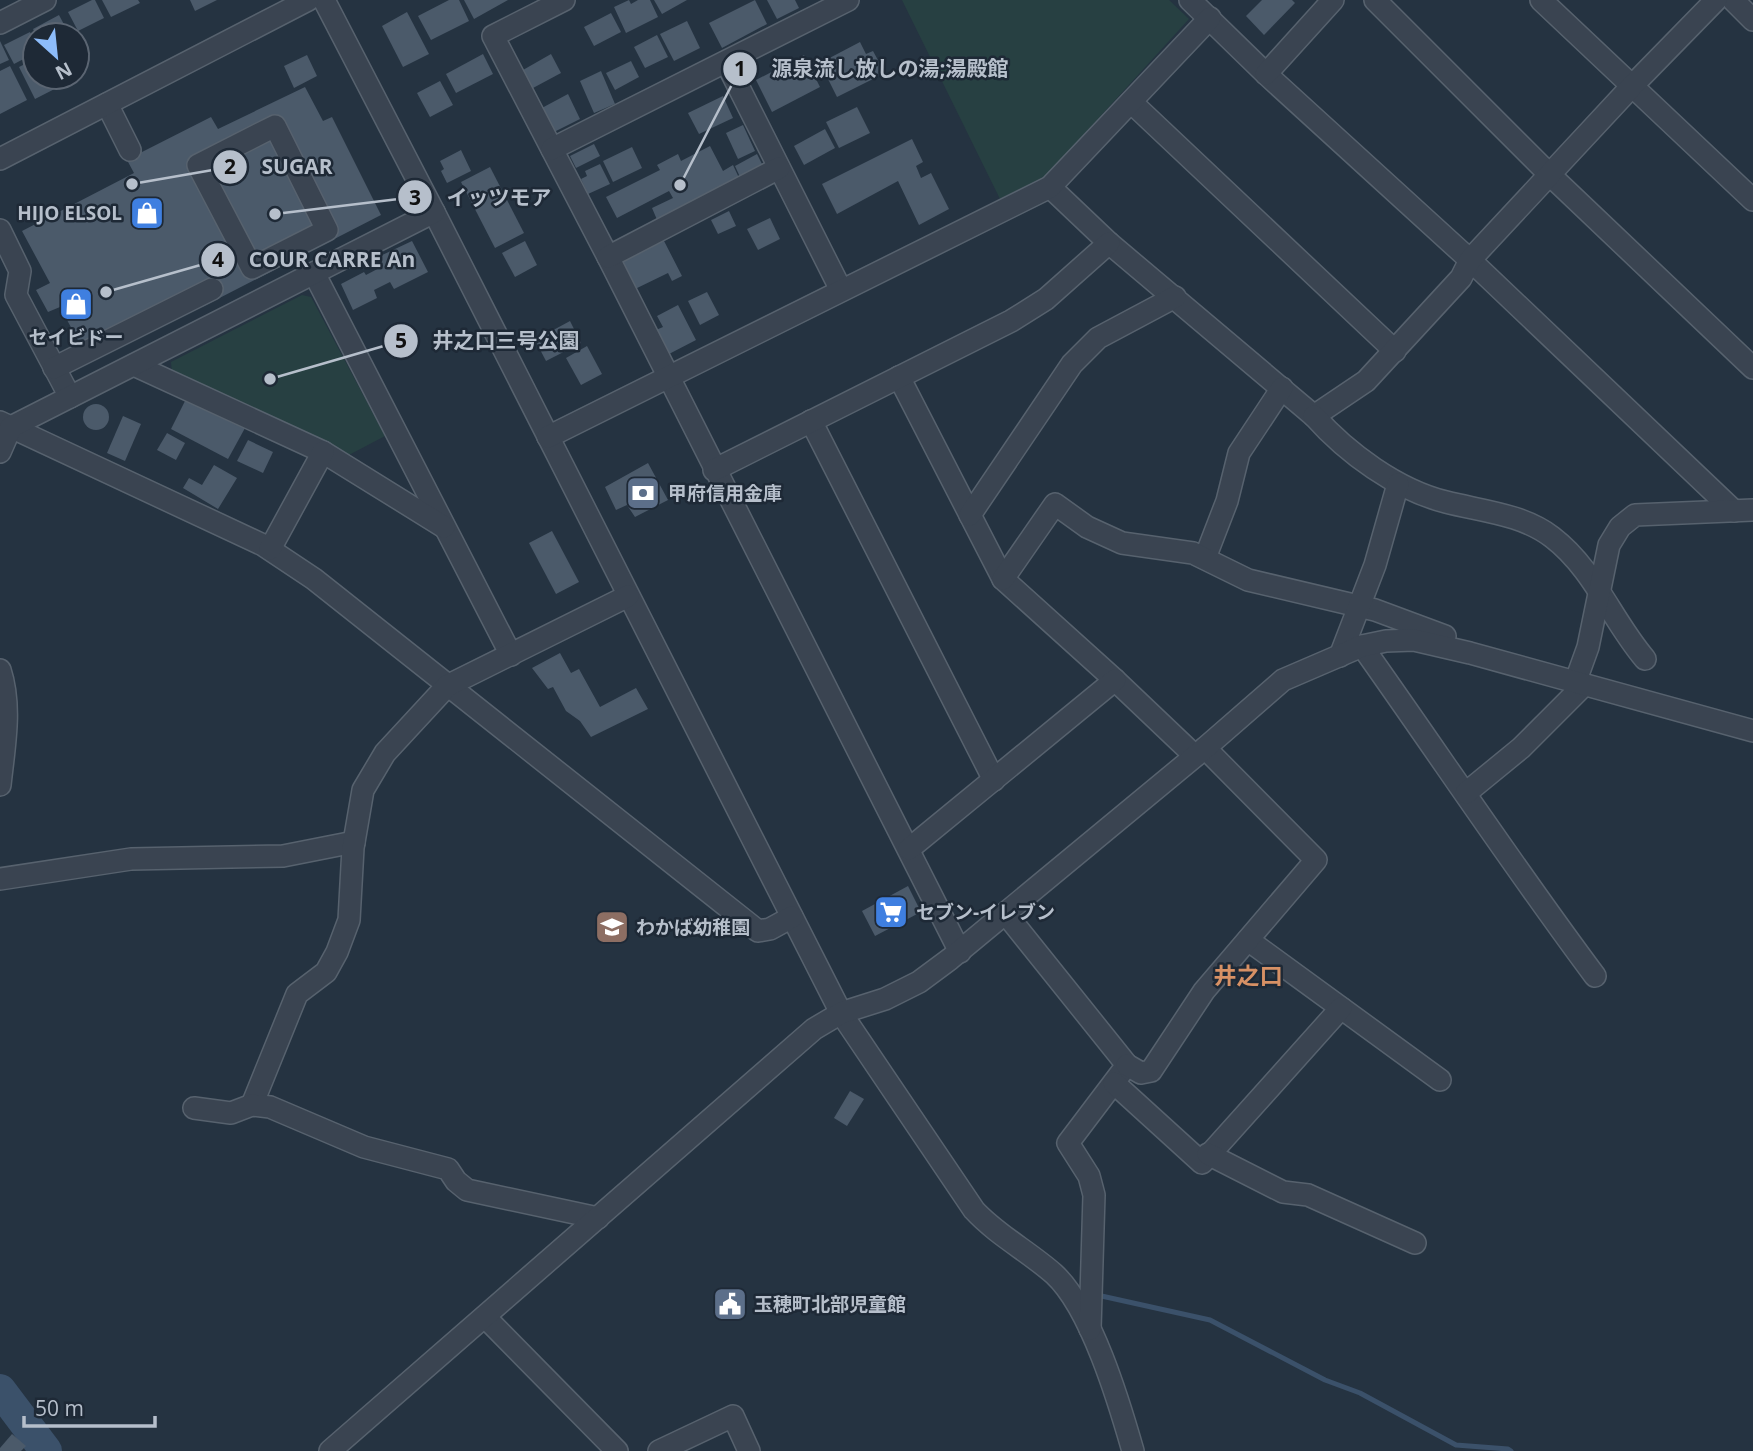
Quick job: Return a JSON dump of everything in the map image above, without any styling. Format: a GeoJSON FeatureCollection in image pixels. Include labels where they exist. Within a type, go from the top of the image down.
{"type":"FeatureCollection","features":[{"type":"Feature","properties":{"kind":"street"},"geometry":{"type":"LineString","coordinates":[[0,23],[45,0]]}},
{"type":"Feature","properties":{"kind":"street"},"geometry":{"type":"LineString","coordinates":[[0,159],[308,0]]}},
{"type":"Feature","properties":{"kind":"street"},"geometry":{"type":"LineString","coordinates":[[324,0],[841,1013],[974,1210],[990,1228],[1056,1276],[1075,1303],[1090,1331],[1133,1451]]}},
{"type":"Feature","properties":{"kind":"street"},"geometry":{"type":"LineString","coordinates":[[564,0],[493,36],[960,952]]}},
{"type":"Feature","properties":{"kind":"street"},"geometry":{"type":"LineString","coordinates":[[1190,0],[1266,74],[1744,511]]}},
{"type":"Feature","properties":{"kind":"street"},"geometry":{"type":"LineString","coordinates":[[1266,74],[1332,0]]}},
{"type":"Feature","properties":{"kind":"street"},"geometry":{"type":"LineString","coordinates":[[1375,0],[1550,175],[1753,368]]}},
{"type":"Feature","properties":{"kind":"street"},"geometry":{"type":"LineString","coordinates":[[1541,0],[1753,200]]}},
{"type":"Feature","properties":{"kind":"street"},"geometry":{"type":"LineString","coordinates":[[1314,416],[1366,381],[1395,351],[1461,278],[1470,260],[1716,0]]}},
{"type":"Feature","properties":{"kind":"street"},"geometry":{"type":"LineString","coordinates":[[1733,0],[1753,20]]}},
{"type":"Feature","properties":{"kind":"street"},"geometry":{"type":"LineString","coordinates":[[552,149],[726,62],[834,3]]}},
{"type":"Feature","properties":{"kind":"street"},"geometry":{"type":"LineString","coordinates":[[548,437],[1050,187],[1210,18]]}},
{"type":"Feature","properties":{"kind":"street"},"geometry":{"type":"LineString","coordinates":[[726,62],[841,290]]}},
{"type":"Feature","properties":{"kind":"street"},"geometry":{"type":"LineString","coordinates":[[1131,102],[1395,351]]}},
{"type":"Feature","properties":{"kind":"street"},"geometry":{"type":"LineString","coordinates":[[107,104],[130,150]]}},
{"type":"Feature","properties":{"kind":"street"},"geometry":{"type":"LineString","coordinates":[[275,126],[327,230],[252,268],[198,165],[275,126]]}},
{"type":"Feature","properties":{"kind":"street"},"geometry":{"type":"LineString","coordinates":[[608,257],[779,168]]}},
{"type":"Feature","properties":{"kind":"street"},"geometry":{"type":"LineString","coordinates":[[1050,187],[1109,243],[1282,388],[1328,432],[1398,484],[1442,501],[1524,521],[1550,536],[1580,563],[1645,659]]}},
{"type":"Feature","properties":{"kind":"street"},"geometry":{"type":"LineString","coordinates":[[6,424],[70,397],[434,212]]}},
{"type":"Feature","properties":{"kind":"street"},"geometry":{"type":"LineString","coordinates":[[0,230],[20,271],[16,295],[70,397]]}},
{"type":"Feature","properties":{"kind":"street"},"geometry":{"type":"LineString","coordinates":[[715,470],[1011,321],[1046,299],[1109,243]]}},
{"type":"Feature","properties":{"kind":"street"},"geometry":{"type":"LineString","coordinates":[[314,273],[510,655]]}},
{"type":"Feature","properties":{"kind":"street"},"geometry":{"type":"LineString","coordinates":[[54,368],[212,289]]}},
{"type":"Feature","properties":{"kind":"street"},"geometry":{"type":"LineString","coordinates":[[970,515],[1072,364],[1098,338],[1175,297]]}},
{"type":"Feature","properties":{"kind":"street"},"geometry":{"type":"LineString","coordinates":[[134,365],[323,452],[446,528]]}},
{"type":"Feature","properties":{"kind":"street"},"geometry":{"type":"LineString","coordinates":[[899,377],[1003,579],[1200,752],[1316,860],[1204,991],[1151,1071],[1142,1073],[1127,1065],[1006,914]]}},
{"type":"Feature","properties":{"kind":"street"},"geometry":{"type":"LineString","coordinates":[[1205,558],[1223,513],[1239,453],[1282,388]]}},
{"type":"Feature","properties":{"kind":"street"},"geometry":{"type":"LineString","coordinates":[[811,421],[994,780]]}},
{"type":"Feature","properties":{"kind":"street"},"geometry":{"type":"LineString","coordinates":[[0,452],[6,424]]}},
{"type":"Feature","properties":{"kind":"street"},"geometry":{"type":"LineString","coordinates":[[6,424],[270,549],[314,579],[758,931],[771,929],[792,917]]}},
{"type":"Feature","properties":{"kind":"street"},"geometry":{"type":"LineString","coordinates":[[270,549],[323,452]]}},
{"type":"Feature","properties":{"kind":"street"},"geometry":{"type":"LineString","coordinates":[[1340,656],[1375,565],[1398,484]]}},
{"type":"Feature","properties":{"kind":"street"},"geometry":{"type":"LineString","coordinates":[[1003,579],[1055,504],[1087,527],[1122,543],[1193,554],[1248,580],[1360,606],[1440,634],[1461,644],[1469,653]]}},
{"type":"Feature","properties":{"kind":"street"},"geometry":{"type":"LineString","coordinates":[[1466,793],[1521,748],[1580,684],[1609,545],[1620,527],[1634,515],[1744,511]]}},
{"type":"Feature","properties":{"kind":"street"},"geometry":{"type":"LineString","coordinates":[[252,1105],[297,994],[326,972],[337,952],[349,920],[354,842],[363,790],[385,753],[447,687],[628,596]]}},
{"type":"Feature","properties":{"kind":"street"},"geometry":{"type":"LineString","coordinates":[[330,1451],[814,1029],[841,1013],[885,999],[919,982],[960,952],[1283,680],[1362,646],[1387,641],[1414,640],[1753,731]]}},
{"type":"Feature","properties":{"kind":"street"},"geometry":{"type":"LineString","coordinates":[[1362,646],[1542,905],[1595,976]]}},
{"type":"Feature","properties":{"kind":"street"},"geometry":{"type":"LineString","coordinates":[[0,670],[6,699],[7,723],[0,785]]}},
{"type":"Feature","properties":{"kind":"street"},"geometry":{"type":"LineString","coordinates":[[909,849],[1115,680]]}},
{"type":"Feature","properties":{"kind":"street"},"geometry":{"type":"LineString","coordinates":[[0,879],[131,859],[283,856],[354,842]]}},
{"type":"Feature","properties":{"kind":"street"},"geometry":{"type":"LineString","coordinates":[[1248,940],[1440,1080]]}},
{"type":"Feature","properties":{"kind":"street"},"geometry":{"type":"LineString","coordinates":[[1114,1083],[1202,1163],[1340,1008]]}},
{"type":"Feature","properties":{"kind":"street"},"geometry":{"type":"LineString","coordinates":[[1090,1331],[1094,1195],[1090,1176],[1068,1143],[1127,1065]]}},
{"type":"Feature","properties":{"kind":"street"},"geometry":{"type":"LineString","coordinates":[[194,1108],[231,1113],[252,1105],[270,1107],[364,1147],[448,1169],[456,1181],[467,1190],[598,1218]]}},
{"type":"Feature","properties":{"kind":"street"},"geometry":{"type":"LineString","coordinates":[[1208,1154],[1283,1192],[1308,1195],[1415,1243]]}},
{"type":"Feature","properties":{"kind":"street"},"geometry":{"type":"LineString","coordinates":[[485,1317],[617,1451]]}},
{"type":"Feature","properties":{"kind":"street"},"geometry":{"type":"LineString","coordinates":[[659,1451],[733,1416],[749,1451]]}},
{"type":"Feature","properties":{"kind":"green space"},"geometry":{"type":"Polygon","coordinates":[[[902,0],[1169,0],[1189,19],[1045,177],[1000,199],[902,0]]]}},
{"type":"Feature","properties":{"kind":"green space"},"geometry":{"type":"Polygon","coordinates":[[[302,295],[311,297],[385,436],[347,456],[172,373],[171,362],[302,295]]]}},
{"type":"Feature","properties":{"kind":"building"},"geometry":{"type":"Polygon","coordinates":[[[95,0],[104,18],[91,24],[91,21],[73,21],[68,12],[95,0]]]}},
{"type":"Feature","properties":{"kind":"building"},"geometry":{"type":"Polygon","coordinates":[[[102,0],[138,0],[140,3],[111,17],[102,0]]]}},
{"type":"Feature","properties":{"kind":"building"},"geometry":{"type":"Polygon","coordinates":[[[190,0],[217,0],[195,11],[190,0]]]}},
{"type":"Feature","properties":{"kind":"building"},"geometry":{"type":"Polygon","coordinates":[[[449,0],[459,0],[469,21],[431,40],[418,16],[449,0]]]}},
{"type":"Feature","properties":{"kind":"building"},"geometry":{"type":"Polygon","coordinates":[[[464,0],[508,0],[474,19],[464,0]]]}},
{"type":"Feature","properties":{"kind":"building"},"geometry":{"type":"Polygon","coordinates":[[[629,0],[631,4],[638,0],[650,0],[658,17],[626,33],[614,7],[629,0]]]}},
{"type":"Feature","properties":{"kind":"building"},"geometry":{"type":"Polygon","coordinates":[[[654,0],[687,0],[662,14],[654,0]]]}},
{"type":"Feature","properties":{"kind":"building"},"geometry":{"type":"Polygon","coordinates":[[[755,0],[767,24],[722,48],[709,23],[755,0]]]}},
{"type":"Feature","properties":{"kind":"building"},"geometry":{"type":"Polygon","coordinates":[[[767,0],[795,0],[799,8],[777,19],[767,0]]]}},
{"type":"Feature","properties":{"kind":"building"},"geometry":{"type":"Polygon","coordinates":[[[1262,0],[1292,0],[1295,3],[1264,35],[1246,16],[1262,0]]]}},
{"type":"Feature","properties":{"kind":"building"},"geometry":{"type":"Polygon","coordinates":[[[407,12],[429,54],[403,67],[382,26],[407,12]]]}},
{"type":"Feature","properties":{"kind":"building"},"geometry":{"type":"Polygon","coordinates":[[[611,13],[621,32],[594,46],[584,27],[611,13]]]}},
{"type":"Feature","properties":{"kind":"building"},"geometry":{"type":"Polygon","coordinates":[[[59,15],[62,21],[48,21],[59,15]]]}},
{"type":"Feature","properties":{"kind":"building"},"geometry":{"type":"Polygon","coordinates":[[[687,21],[700,48],[674,61],[660,34],[687,21]]]}},
{"type":"Feature","properties":{"kind":"building"},"geometry":{"type":"Polygon","coordinates":[[[657,35],[668,57],[645,68],[634,47],[657,35]]]}},
{"type":"Feature","properties":{"kind":"building"},"geometry":{"type":"Polygon","coordinates":[[[21,36],[21,60],[14,64],[4,45],[21,36]]]}},
{"type":"Feature","properties":{"kind":"building"},"geometry":{"type":"Polygon","coordinates":[[[0,41],[9,60],[0,64],[0,41]]]}},
{"type":"Feature","properties":{"kind":"building"},"geometry":{"type":"Polygon","coordinates":[[[860,42],[866,54],[873,51],[885,73],[837,97],[820,63],[860,42]]]}},
{"type":"Feature","properties":{"kind":"building"},"geometry":{"type":"Polygon","coordinates":[[[483,54],[493,74],[456,93],[446,74],[483,54]]]}},
{"type":"Feature","properties":{"kind":"building"},"geometry":{"type":"Polygon","coordinates":[[[551,54],[561,73],[533,88],[523,70],[551,54]]]}},
{"type":"Feature","properties":{"kind":"building"},"geometry":{"type":"Polygon","coordinates":[[[307,55],[317,76],[294,88],[284,66],[307,55]]]}},
{"type":"Feature","properties":{"kind":"building"},"geometry":{"type":"Polygon","coordinates":[[[804,55],[820,87],[772,112],[756,80],[804,55]]]}},
{"type":"Feature","properties":{"kind":"building"},"geometry":{"type":"Polygon","coordinates":[[[631,61],[639,77],[615,90],[606,73],[631,61]]]}},
{"type":"Feature","properties":{"kind":"building"},"geometry":{"type":"Polygon","coordinates":[[[10,66],[27,100],[0,114],[0,71],[10,66]]]}},
{"type":"Feature","properties":{"kind":"building"},"geometry":{"type":"Polygon","coordinates":[[[601,71],[615,104],[594,113],[580,81],[601,71]]]}},
{"type":"Feature","properties":{"kind":"building"},"geometry":{"type":"Polygon","coordinates":[[[440,81],[453,105],[430,117],[417,93],[440,81]]]}},
{"type":"Feature","properties":{"kind":"building"},"geometry":{"type":"Polygon","coordinates":[[[305,87],[323,121],[332,117],[381,215],[202,307],[190,289],[80,344],[60,307],[48,312],[36,290],[50,283],[22,231],[134,173],[127,160],[142,152],[211,117],[218,129],[305,87]]]}},
{"type":"Feature","properties":{"kind":"building"},"geometry":{"type":"Polygon","coordinates":[[[31,91],[51,91],[35,99],[31,91]]]}},
{"type":"Feature","properties":{"kind":"building"},"geometry":{"type":"Polygon","coordinates":[[[568,94],[580,119],[552,133],[540,109],[568,94]]]}},
{"type":"Feature","properties":{"kind":"building"},"geometry":{"type":"Polygon","coordinates":[[[723,96],[733,118],[699,134],[688,113],[723,96]]]}},
{"type":"Feature","properties":{"kind":"building"},"geometry":{"type":"Polygon","coordinates":[[[857,107],[870,133],[839,148],[826,122],[857,107]]]}},
{"type":"Feature","properties":{"kind":"building"},"geometry":{"type":"Polygon","coordinates":[[[743,125],[755,151],[738,159],[726,133],[743,125]]]}},
{"type":"Feature","properties":{"kind":"building"},"geometry":{"type":"Polygon","coordinates":[[[825,129],[835,148],[804,165],[794,146],[825,129]]]}},
{"type":"Feature","properties":{"kind":"building"},"geometry":{"type":"Polygon","coordinates":[[[912,139],[923,162],[916,166],[921,178],[931,173],[949,209],[919,225],[898,181],[837,214],[822,184],[912,139]]]}},
{"type":"Feature","properties":{"kind":"building"},"geometry":{"type":"Polygon","coordinates":[[[594,144],[600,156],[576,168],[570,156],[594,144]]]}},
{"type":"Feature","properties":{"kind":"building"},"geometry":{"type":"Polygon","coordinates":[[[710,146],[723,171],[733,165],[740,180],[658,222],[652,208],[673,198],[669,191],[617,218],[606,197],[660,170],[657,165],[678,154],[681,161],[710,146]]]}},
{"type":"Feature","properties":{"kind":"building"},"geometry":{"type":"Polygon","coordinates":[[[632,147],[642,168],[613,182],[603,161],[632,147]]]}},
{"type":"Feature","properties":{"kind":"building"},"geometry":{"type":"Polygon","coordinates":[[[461,150],[471,171],[447,183],[440,161],[461,150]]]}},
{"type":"Feature","properties":{"kind":"building"},"geometry":{"type":"Polygon","coordinates":[[[757,154],[763,166],[740,177],[735,166],[757,154]]]}},
{"type":"Feature","properties":{"kind":"building"},"geometry":{"type":"Polygon","coordinates":[[[600,164],[610,184],[588,194],[581,179],[587,176],[585,171],[600,164]]]}},
{"type":"Feature","properties":{"kind":"building"},"geometry":{"type":"Polygon","coordinates":[[[490,167],[524,233],[495,248],[461,182],[490,167]]]}},
{"type":"Feature","properties":{"kind":"building"},"geometry":{"type":"Polygon","coordinates":[[[729,211],[736,226],[718,234],[711,220],[729,211]]]}},
{"type":"Feature","properties":{"kind":"building"},"geometry":{"type":"Polygon","coordinates":[[[770,218],[780,239],[758,250],[747,229],[770,218]]]}},
{"type":"Feature","properties":{"kind":"building"},"geometry":{"type":"Polygon","coordinates":[[[663,239],[682,276],[672,281],[668,273],[633,290],[619,262],[663,239]]]}},
{"type":"Feature","properties":{"kind":"building"},"geometry":{"type":"Polygon","coordinates":[[[412,241],[428,272],[394,289],[390,282],[374,290],[377,298],[353,310],[341,284],[383,266],[378,257],[412,241]]]}},
{"type":"Feature","properties":{"kind":"building"},"geometry":{"type":"Polygon","coordinates":[[[525,241],[537,265],[515,277],[502,253],[525,241]]]}},
{"type":"Feature","properties":{"kind":"building"},"geometry":{"type":"Polygon","coordinates":[[[707,292],[719,315],[700,325],[688,301],[707,292]]]}},
{"type":"Feature","properties":{"kind":"building"},"geometry":{"type":"Polygon","coordinates":[[[678,305],[696,340],[669,354],[656,330],[663,327],[657,316],[678,305]]]}},
{"type":"Feature","properties":{"kind":"building"},"geometry":{"type":"Polygon","coordinates":[[[570,321],[581,343],[546,361],[535,340],[570,321]]]}},
{"type":"Feature","properties":{"kind":"building"},"geometry":{"type":"Polygon","coordinates":[[[587,346],[602,374],[581,385],[566,358],[587,346]]]}},
{"type":"Feature","properties":{"kind":"building"},"geometry":{"type":"Polygon","coordinates":[[[187,397],[245,428],[228,459],[171,429],[187,397]]]}},
{"type":"Feature","properties":{"kind":"building"},"geometry":{"type":"Polygon","coordinates":[[[96,404],[105,408],[109,417],[105,426],[96,430],[87,426],[83,417],[87,408],[96,404]]]}},
{"type":"Feature","properties":{"kind":"building"},"geometry":{"type":"Polygon","coordinates":[[[123,416],[141,424],[125,461],[107,453],[123,416]]]}},
{"type":"Feature","properties":{"kind":"building"},"geometry":{"type":"Polygon","coordinates":[[[167,433],[185,443],[176,460],[157,450],[167,433]]]}},
{"type":"Feature","properties":{"kind":"building"},"geometry":{"type":"Polygon","coordinates":[[[248,440],[273,452],[263,473],[237,461],[248,440]]]}},
{"type":"Feature","properties":{"kind":"building"},"geometry":{"type":"Polygon","coordinates":[[[648,463],[668,500],[635,517],[627,505],[616,510],[605,487],[648,463]]]}},
{"type":"Feature","properties":{"kind":"building"},"geometry":{"type":"Polygon","coordinates":[[[214,465],[237,478],[218,509],[183,488],[189,478],[202,485],[214,465]]]}},
{"type":"Feature","properties":{"kind":"building"},"geometry":{"type":"Polygon","coordinates":[[[552,531],[579,582],[556,594],[529,543],[552,531]]]}},
{"type":"Feature","properties":{"kind":"building"},"geometry":{"type":"Polygon","coordinates":[[[560,653],[571,673],[579,669],[600,707],[636,688],[648,709],[591,737],[580,721],[566,711],[553,687],[548,689],[532,668],[560,653]]]}},
{"type":"Feature","properties":{"kind":"building","name":"セブン-イレブン"},"geometry":{"type":"Polygon","coordinates":[[[908,886],[921,912],[875,936],[862,911],[908,886]]]}},
{"type":"Feature","properties":{"kind":"building"},"geometry":{"type":"Polygon","coordinates":[[[850,1091],[864,1099],[847,1126],[834,1118],[850,1091]]]}},
{"type":"Feature","properties":{"kind":"building"},"geometry":{"type":"Polygon","coordinates":[[[12,1434],[26,1446],[21,1451],[0,1451],[0,1448],[12,1434]]]}},
{"type":"Feature","properties":{"kind":"waterway"},"geometry":{"type":"LineString","coordinates":[[1097,1295],[1210,1320],[1325,1380],[1360,1393],[1456,1445],[1511,1451]]}},
{"type":"Feature","properties":{"kind":"waterway"},"geometry":{"type":"LineString","coordinates":[[0,1390],[46,1451]]}},
{"type":"Feature","properties":{"kind":"place","name":"SUGAR"},"geometry":{"type":"Point","coordinates":[132,184]}},
{"type":"Feature","properties":{"kind":"place","name":"源泉流し放しの湯;湯殿館"},"geometry":{"type":"Point","coordinates":[680,185]}},
{"type":"Feature","properties":{"kind":"place","name":"HIJO ELSOL"},"geometry":{"type":"Point","coordinates":[147,213]}},
{"type":"Feature","properties":{"kind":"place","name":"イッツモア"},"geometry":{"type":"Point","coordinates":[275,214]}},
{"type":"Feature","properties":{"kind":"place","name":"COUR CARRE An"},"geometry":{"type":"Point","coordinates":[106,292]}},
{"type":"Feature","properties":{"kind":"place","name":"セイビドー"},"geometry":{"type":"Point","coordinates":[76,304]}},
{"type":"Feature","properties":{"kind":"place","name":"井之口三号公園"},"geometry":{"type":"Point","coordinates":[270,379]}},
{"type":"Feature","properties":{"kind":"place","name":"甲府信用金庫"},"geometry":{"type":"Point","coordinates":[643,493]}},
{"type":"Feature","properties":{"kind":"place","name":"セブン-イレブン"},"geometry":{"type":"Point","coordinates":[891,912]}},
{"type":"Feature","properties":{"kind":"place","name":"わかば幼稚園"},"geometry":{"type":"Point","coordinates":[612,927]}},
{"type":"Feature","properties":{"kind":"place","name":"玉穂町北部児童館"},"geometry":{"type":"Point","coordinates":[730,1304]}},
{"type":"Feature","properties":{"kind":"district","name":"井之口"},"geometry":{"type":"Point","coordinates":[1248,976]}}]}
